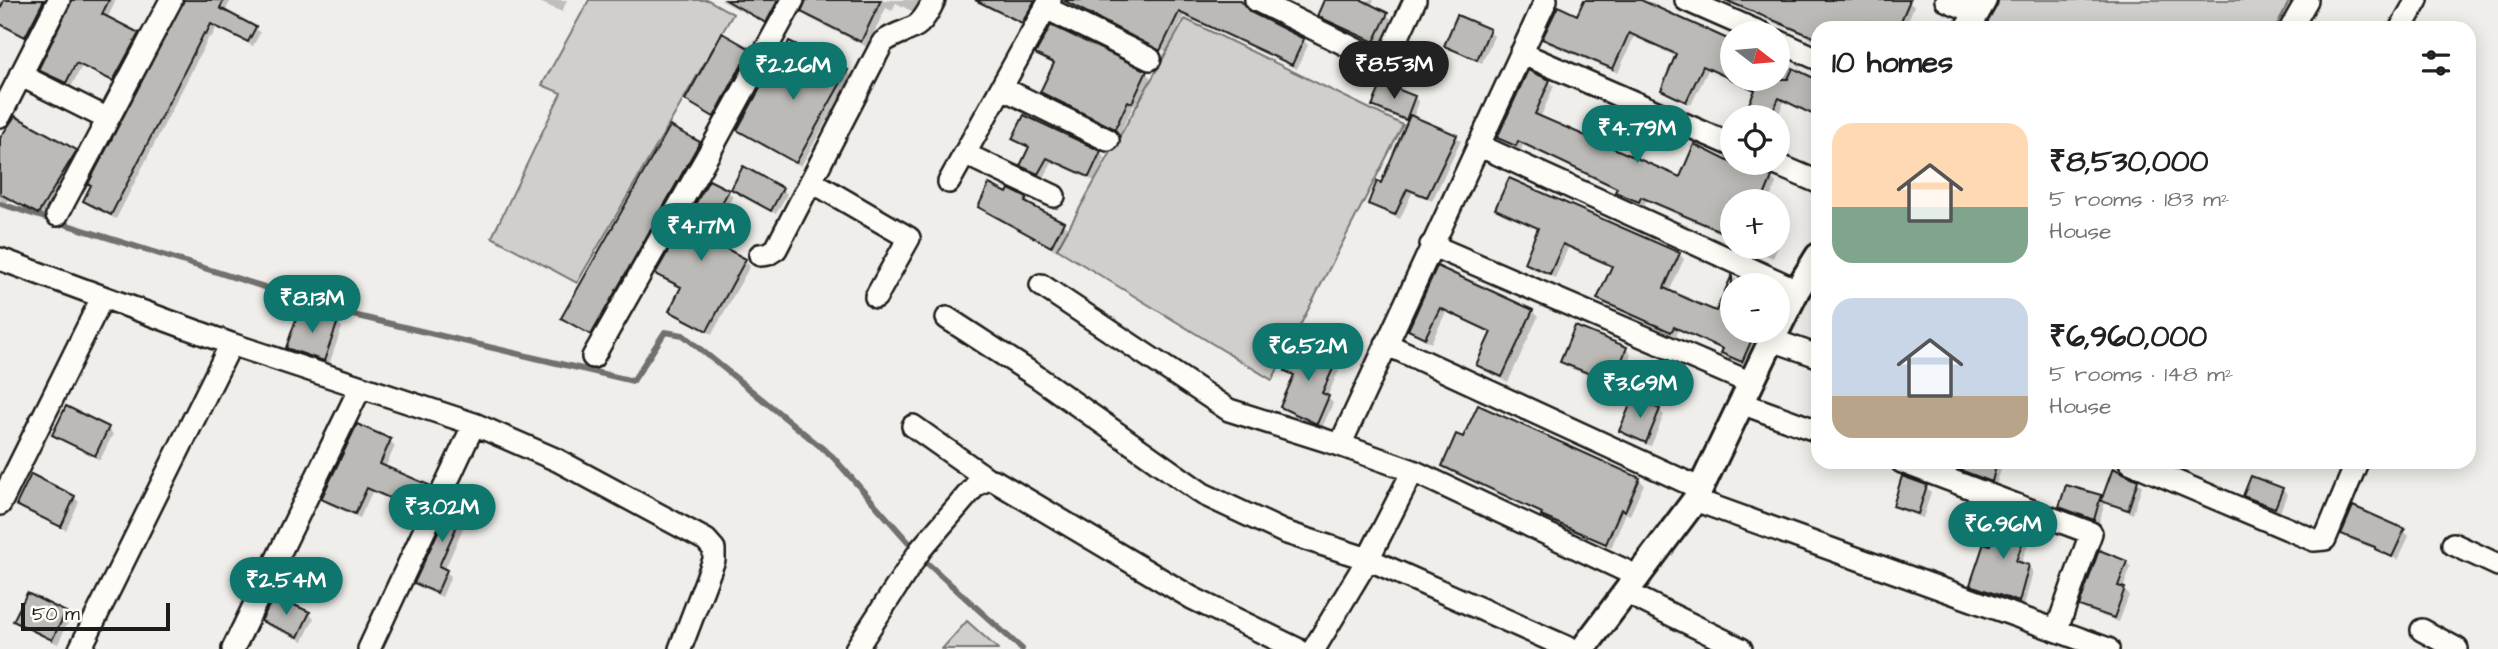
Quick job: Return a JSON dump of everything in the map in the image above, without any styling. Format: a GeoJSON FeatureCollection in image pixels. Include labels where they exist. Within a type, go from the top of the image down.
{"type":"FeatureCollection","features":[{"type":"Feature","properties":{"kind":"street"},"geometry":{"type":"LineString","coordinates":[[0,116],[59,0]]}},
{"type":"Feature","properties":{"kind":"street"},"geometry":{"type":"LineString","coordinates":[[57,215],[171,0]]}},
{"type":"Feature","properties":{"kind":"street"},"geometry":{"type":"LineString","coordinates":[[593,357],[793,0]]}},
{"type":"Feature","properties":{"kind":"street"},"geometry":{"type":"LineString","coordinates":[[760,255],[776,249],[883,42],[914,29],[928,13],[934,0]]}},
{"type":"Feature","properties":{"kind":"street"},"geometry":{"type":"LineString","coordinates":[[1256,0],[1381,62],[1389,56],[1415,0]]}},
{"type":"Feature","properties":{"kind":"street"},"geometry":{"type":"LineString","coordinates":[[1340,445],[1546,0]]}},
{"type":"Feature","properties":{"kind":"street"},"geometry":{"type":"LineString","coordinates":[[1686,0],[1734,21]]}},
{"type":"Feature","properties":{"kind":"street"},"geometry":{"type":"LineString","coordinates":[[1945,0],[1976,14]]}},
{"type":"Feature","properties":{"kind":"street"},"geometry":{"type":"LineString","coordinates":[[2295,21],[2307,0]]}},
{"type":"Feature","properties":{"kind":"street"},"geometry":{"type":"LineString","coordinates":[[2406,21],[2417,0]]}},
{"type":"Feature","properties":{"kind":"street"},"geometry":{"type":"LineString","coordinates":[[949,181],[1048,4],[1150,59]]}},
{"type":"Feature","properties":{"kind":"street"},"geometry":{"type":"LineString","coordinates":[[1790,46],[1811,56]]}},
{"type":"Feature","properties":{"kind":"street"},"geometry":{"type":"LineString","coordinates":[[1521,53],[1720,140]]}},
{"type":"Feature","properties":{"kind":"street"},"geometry":{"type":"LineString","coordinates":[[20,75],[108,119]]}},
{"type":"Feature","properties":{"kind":"street"},"geometry":{"type":"LineString","coordinates":[[1002,88],[1108,140]]}},
{"type":"Feature","properties":{"kind":"street"},"geometry":{"type":"LineString","coordinates":[[1478,145],[1797,290]]}},
{"type":"Feature","properties":{"kind":"street"},"geometry":{"type":"LineString","coordinates":[[965,153],[1054,196]]}},
{"type":"Feature","properties":{"kind":"street"},"geometry":{"type":"LineString","coordinates":[[1790,170],[1811,179]]}},
{"type":"Feature","properties":{"kind":"street"},"geometry":{"type":"LineString","coordinates":[[811,181],[909,238],[876,297]]}},
{"type":"Feature","properties":{"kind":"street"},"geometry":{"type":"LineString","coordinates":[[1431,245],[1746,393],[1811,427]]}},
{"type":"Feature","properties":{"kind":"street"},"geometry":{"type":"LineString","coordinates":[[0,259],[231,344],[474,424],[557,460],[706,540],[714,549],[714,560],[680,649]]}},
{"type":"Feature","properties":{"kind":"street"},"geometry":{"type":"LineString","coordinates":[[1790,304],[1811,267]]}},
{"type":"Feature","properties":{"kind":"street"},"geometry":{"type":"LineString","coordinates":[[1041,285],[1229,410],[1413,471],[1633,585],[1741,649]]}},
{"type":"Feature","properties":{"kind":"street"},"geometry":{"type":"LineString","coordinates":[[0,504],[102,298]]}},
{"type":"Feature","properties":{"kind":"street"},"geometry":{"type":"LineString","coordinates":[[947,318],[1036,376],[1203,494],[1284,532],[1368,559],[1571,649]]}},
{"type":"Feature","properties":{"kind":"street"},"geometry":{"type":"LineString","coordinates":[[1790,341],[1811,352]]}},
{"type":"Feature","properties":{"kind":"street"},"geometry":{"type":"LineString","coordinates":[[1583,649],[1698,495],[1770,343]]}},
{"type":"Feature","properties":{"kind":"street"},"geometry":{"type":"LineString","coordinates":[[80,649],[231,344]]}},
{"type":"Feature","properties":{"kind":"street"},"geometry":{"type":"LineString","coordinates":[[1386,344],[1698,495],[2108,649]]}},
{"type":"Feature","properties":{"kind":"street"},"geometry":{"type":"LineString","coordinates":[[233,649],[360,388]]}},
{"type":"Feature","properties":{"kind":"street"},"geometry":{"type":"LineString","coordinates":[[369,649],[474,424]]}},
{"type":"Feature","properties":{"kind":"street"},"geometry":{"type":"LineString","coordinates":[[913,426],[988,479],[1192,598],[1297,649]]}},
{"type":"Feature","properties":{"kind":"street"},"geometry":{"type":"LineString","coordinates":[[1921,469],[2091,533],[2057,629]]}},
{"type":"Feature","properties":{"kind":"street"},"geometry":{"type":"LineString","coordinates":[[2147,469],[2321,541],[2325,539],[2354,469]]}},
{"type":"Feature","properties":{"kind":"street"},"geometry":{"type":"LineString","coordinates":[[1321,647],[1413,471]]}},
{"type":"Feature","properties":{"kind":"street"},"geometry":{"type":"LineString","coordinates":[[856,649],[917,555],[976,485],[988,479]]}},
{"type":"Feature","properties":{"kind":"street"},"geometry":{"type":"LineString","coordinates":[[2453,544],[2498,565]]}},
{"type":"Feature","properties":{"kind":"street"},"geometry":{"type":"LineString","coordinates":[[2422,630],[2457,649]]}},
{"type":"Feature","properties":{"kind":"shaded area"},"geometry":{"type":"Polygon","coordinates":[[[589,0],[708,0],[733,14],[577,283],[492,237],[561,93],[542,85],[589,0]]]}},
{"type":"Feature","properties":{"kind":"shaded area"},"geometry":{"type":"Polygon","coordinates":[[[1998,0],[2290,0],[2279,21],[1985,21],[1998,0]]]}},
{"type":"Feature","properties":{"kind":"shaded area"},"geometry":{"type":"Polygon","coordinates":[[[1185,19],[1403,125],[1272,380],[1057,249],[1185,19]]]}},
{"type":"Feature","properties":{"kind":"shaded area"},"geometry":{"type":"Polygon","coordinates":[[[967,621],[998,649],[942,649],[967,621]]]}},
{"type":"Feature","properties":{"kind":"building"},"geometry":{"type":"Polygon","coordinates":[[[4,0],[44,0],[25,37],[0,24],[0,9],[4,0]]]}},
{"type":"Feature","properties":{"kind":"building"},"geometry":{"type":"Polygon","coordinates":[[[72,0],[109,0],[102,14],[139,33],[113,81],[76,63],[66,83],[38,70],[72,0]]]}},
{"type":"Feature","properties":{"kind":"building"},"geometry":{"type":"Polygon","coordinates":[[[184,0],[224,0],[220,8],[256,27],[248,42],[211,24],[206,34],[204,33],[111,215],[83,201],[91,185],[88,184],[184,0]]]}},
{"type":"Feature","properties":{"kind":"building"},"geometry":{"type":"Polygon","coordinates":[[[726,0],[778,0],[766,23],[726,0]]]}},
{"type":"Feature","properties":{"kind":"building"},"geometry":{"type":"Polygon","coordinates":[[[806,0],[881,0],[861,42],[801,12],[806,0]]]}},
{"type":"Feature","properties":{"kind":"building"},"geometry":{"type":"Polygon","coordinates":[[[975,0],[1035,0],[1022,23],[975,0]]]}},
{"type":"Feature","properties":{"kind":"building"},"geometry":{"type":"Polygon","coordinates":[[[1063,0],[1240,0],[1250,12],[1304,39],[1292,65],[1179,12],[1160,51],[1063,0]]]}},
{"type":"Feature","properties":{"kind":"building"},"geometry":{"type":"Polygon","coordinates":[[[1324,0],[1362,0],[1388,13],[1374,42],[1317,16],[1324,0]]]}},
{"type":"Feature","properties":{"kind":"building"},"geometry":{"type":"Polygon","coordinates":[[[1584,0],[1641,0],[1720,36],[1720,74],[1703,66],[1686,102],[1661,90],[1676,54],[1629,33],[1613,69],[1542,39],[1558,6],[1577,15],[1584,0]]]}},
{"type":"Feature","properties":{"kind":"building"},"geometry":{"type":"Polygon","coordinates":[[[1725,0],[1910,0],[1901,21],[1811,21],[1811,36],[1790,27],[1790,21],[1775,21],[1725,0]]]}},
{"type":"Feature","properties":{"kind":"building"},"geometry":{"type":"Polygon","coordinates":[[[1457,15],[1490,29],[1477,60],[1444,46],[1457,15]]]}},
{"type":"Feature","properties":{"kind":"building"},"geometry":{"type":"Polygon","coordinates":[[[1051,25],[1147,71],[1132,103],[1128,101],[1115,129],[1040,92],[1054,63],[1035,54],[1051,25]]]}},
{"type":"Feature","properties":{"kind":"building"},"geometry":{"type":"Polygon","coordinates":[[[722,33],[750,49],[714,117],[685,100],[722,33]]]}},
{"type":"Feature","properties":{"kind":"building"},"geometry":{"type":"Polygon","coordinates":[[[789,41],[848,70],[796,163],[737,130],[763,83],[767,85],[789,41]]]}},
{"type":"Feature","properties":{"kind":"building"},"geometry":{"type":"Polygon","coordinates":[[[1793,68],[1811,77],[1811,114],[1779,98],[1776,105],[1748,105],[1755,91],[1790,91],[1790,75],[1793,68]]]}},
{"type":"Feature","properties":{"kind":"building"},"geometry":{"type":"Polygon","coordinates":[[[1528,70],[1550,80],[1535,114],[1680,177],[1694,144],[1720,157],[1720,175],[1772,177],[1767,189],[1720,189],[1720,231],[1641,197],[1639,202],[1615,192],[1617,188],[1518,141],[1516,146],[1497,138],[1528,70]]]}},
{"type":"Feature","properties":{"kind":"building"},"geometry":{"type":"Polygon","coordinates":[[[1382,83],[1415,96],[1406,120],[1372,106],[1382,83]]]}},
{"type":"Feature","properties":{"kind":"building"},"geometry":{"type":"Polygon","coordinates":[[[1024,115],[1101,151],[1089,177],[1047,158],[1038,174],[1020,166],[1029,147],[1012,139],[1024,115]]]}},
{"type":"Feature","properties":{"kind":"building"},"geometry":{"type":"Polygon","coordinates":[[[1410,115],[1457,135],[1427,197],[1407,189],[1395,215],[1368,204],[1377,181],[1381,183],[1410,115]]]}},
{"type":"Feature","properties":{"kind":"building"},"geometry":{"type":"Polygon","coordinates":[[[15,116],[77,150],[38,214],[0,194],[0,138],[15,116]]]}},
{"type":"Feature","properties":{"kind":"building"},"geometry":{"type":"Polygon","coordinates":[[[670,126],[700,142],[591,335],[561,318],[670,126]]]}},
{"type":"Feature","properties":{"kind":"building"},"geometry":{"type":"Polygon","coordinates":[[[743,166],[783,188],[771,211],[731,189],[743,166]]]}},
{"type":"Feature","properties":{"kind":"building"},"geometry":{"type":"Polygon","coordinates":[[[1509,178],[1680,253],[1664,288],[1716,311],[1720,302],[1720,343],[1750,343],[1742,362],[1721,353],[1723,349],[1674,327],[1671,332],[1597,299],[1612,266],[1563,244],[1550,274],[1524,263],[1538,228],[1495,209],[1509,178]]]}},
{"type":"Feature","properties":{"kind":"building"},"geometry":{"type":"Polygon","coordinates":[[[709,180],[729,190],[704,237],[746,259],[707,331],[669,311],[681,287],[655,274],[709,180]]]}},
{"type":"Feature","properties":{"kind":"building"},"geometry":{"type":"Polygon","coordinates":[[[989,184],[1007,193],[1009,189],[1027,198],[1025,202],[1064,222],[1051,247],[978,207],[989,184]]]}},
{"type":"Feature","properties":{"kind":"building"},"geometry":{"type":"Polygon","coordinates":[[[1437,266],[1533,310],[1502,377],[1476,365],[1491,332],[1440,308],[1425,338],[1408,330],[1437,266]]]}},
{"type":"Feature","properties":{"kind":"building"},"geometry":{"type":"Polygon","coordinates":[[[300,308],[338,321],[324,361],[286,348],[300,308]]]}},
{"type":"Feature","properties":{"kind":"building"},"geometry":{"type":"Polygon","coordinates":[[[1575,326],[1627,347],[1613,383],[1560,362],[1575,326]]]}},
{"type":"Feature","properties":{"kind":"building"},"geometry":{"type":"Polygon","coordinates":[[[1298,342],[1337,360],[1322,393],[1329,396],[1317,424],[1280,407],[1294,375],[1285,371],[1298,342]]]}},
{"type":"Feature","properties":{"kind":"building"},"geometry":{"type":"Polygon","coordinates":[[[1633,398],[1660,409],[1646,443],[1619,431],[1633,398]]]}},
{"type":"Feature","properties":{"kind":"building"},"geometry":{"type":"Polygon","coordinates":[[[1478,405],[1640,478],[1625,511],[1621,509],[1606,544],[1541,516],[1542,513],[1442,466],[1456,434],[1463,437],[1478,405]]]}},
{"type":"Feature","properties":{"kind":"building"},"geometry":{"type":"Polygon","coordinates":[[[66,406],[109,427],[95,456],[52,435],[66,406]]]}},
{"type":"Feature","properties":{"kind":"building"},"geometry":{"type":"Polygon","coordinates":[[[357,424],[391,439],[380,464],[431,486],[419,511],[367,488],[355,514],[321,499],[357,424]]]}},
{"type":"Feature","properties":{"kind":"building"},"geometry":{"type":"Polygon","coordinates":[[[1958,469],[1995,469],[1992,482],[1958,469]]]}},
{"type":"Feature","properties":{"kind":"building"},"geometry":{"type":"Polygon","coordinates":[[[2113,469],[2138,480],[2128,510],[2101,501],[2113,469]]]}},
{"type":"Feature","properties":{"kind":"building"},"geometry":{"type":"Polygon","coordinates":[[[31,474],[75,496],[61,527],[16,505],[31,474]]]}},
{"type":"Feature","properties":{"kind":"building"},"geometry":{"type":"Polygon","coordinates":[[[1902,476],[1927,485],[1918,514],[1893,506],[1902,476]]]}},
{"type":"Feature","properties":{"kind":"building"},"geometry":{"type":"Polygon","coordinates":[[[2251,476],[2283,488],[2275,508],[2243,496],[2251,476]]]}},
{"type":"Feature","properties":{"kind":"building"},"geometry":{"type":"Polygon","coordinates":[[[2066,485],[2101,495],[2094,520],[2059,507],[2066,485]]]}},
{"type":"Feature","properties":{"kind":"building"},"geometry":{"type":"Polygon","coordinates":[[[459,487],[472,492],[439,566],[447,570],[437,593],[414,583],[459,487]]]}},
{"type":"Feature","properties":{"kind":"building"},"geometry":{"type":"Polygon","coordinates":[[[2353,506],[2405,529],[2392,557],[2375,547],[2341,534],[2353,506]]]}},
{"type":"Feature","properties":{"kind":"building"},"geometry":{"type":"Polygon","coordinates":[[[2001,513],[2029,524],[2016,561],[2029,565],[2019,602],[1970,585],[1984,543],[1990,545],[2001,513]]]}},
{"type":"Feature","properties":{"kind":"building"},"geometry":{"type":"Polygon","coordinates":[[[2099,550],[2127,561],[2118,586],[2125,588],[2114,618],[2079,606],[2099,550]]]}},
{"type":"Feature","properties":{"kind":"building"},"geometry":{"type":"Polygon","coordinates":[[[27,593],[66,612],[52,640],[13,621],[27,593]]]}},
{"type":"Feature","properties":{"kind":"building"},"geometry":{"type":"Polygon","coordinates":[[[274,596],[310,612],[298,637],[261,621],[274,596]]]}},
{"type":"Feature","properties":{"kind":"waterway"},"geometry":{"type":"LineString","coordinates":[[1,204],[353,315],[633,381],[665,332],[683,335],[832,456],[927,563],[1022,649]]}}]}
